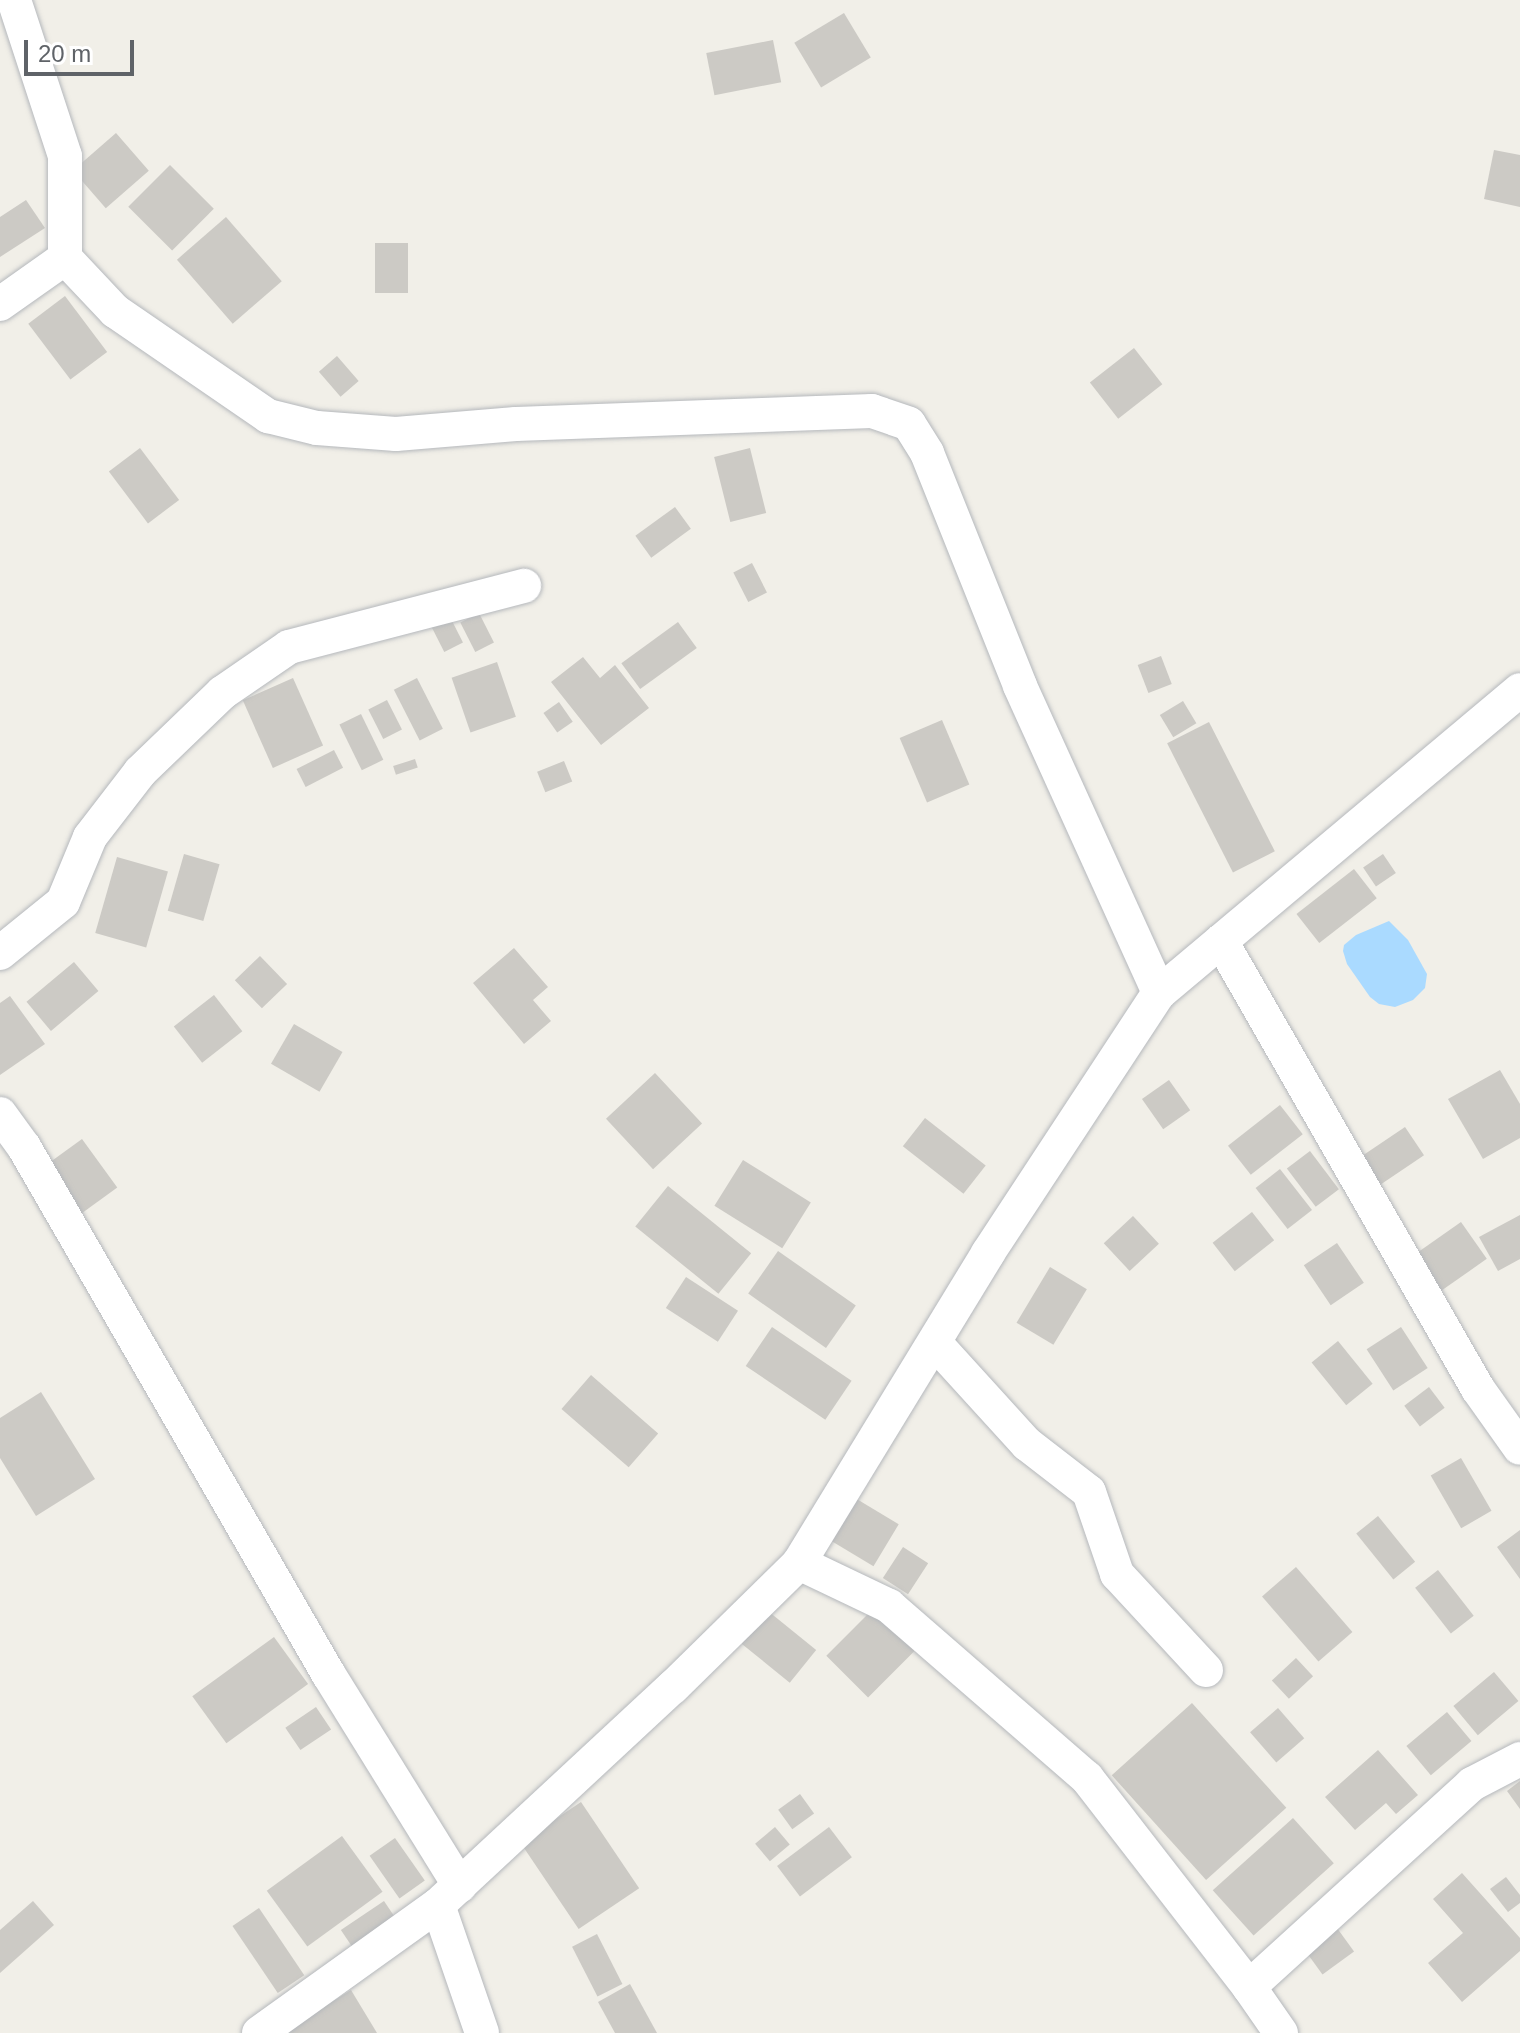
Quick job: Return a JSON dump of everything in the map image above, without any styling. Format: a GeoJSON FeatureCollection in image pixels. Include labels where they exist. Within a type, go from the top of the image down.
{"type":"FeatureCollection","features":[{"type":"Feature","properties":{"kind":"street"},"geometry":{"type":"LineString","coordinates":[[14,0],[65,156],[65,258],[115,311],[268,416],[317,428],[396,434],[516,424],[872,411],[909,424],[927,453],[1020,686],[1159,993]]}},
{"type":"Feature","properties":{"kind":"street"},"geometry":{"type":"LineString","coordinates":[[0,304],[65,258]]}},
{"type":"Feature","properties":{"kind":"street"},"geometry":{"type":"LineString","coordinates":[[0,953],[63,902],[90,837],[123,793],[140,772],[222,693],[289,647],[524,586]]}},
{"type":"Feature","properties":{"kind":"street"},"geometry":{"type":"LineString","coordinates":[[259,2033],[449,1896],[673,1687],[799,1563],[988,1253],[1159,993],[1520,690]]}},
{"type":"Feature","properties":{"kind":"street"},"geometry":{"type":"LineString","coordinates":[[1221,941],[1478,1389],[1520,1448]]}},
{"type":"Feature","properties":{"kind":"street"},"geometry":{"type":"LineString","coordinates":[[0,1114],[24,1147],[329,1675],[449,1896],[482,2033]]}},
{"type":"Feature","properties":{"kind":"street"},"geometry":{"type":"LineString","coordinates":[[935,1343],[1027,1444],[1089,1492],[1117,1574],[1206,1670]]}},
{"type":"Feature","properties":{"kind":"street"},"geometry":{"type":"LineString","coordinates":[[799,1563],[889,1606],[1087,1778],[1281,2033]]}},
{"type":"Feature","properties":{"kind":"street"},"geometry":{"type":"LineString","coordinates":[[1249,1987],[1472,1784],[1520,1759]]}},
{"type":"Feature","properties":{"kind":"water"},"geometry":{"type":"Polygon","coordinates":[[[1389,921],[1408,940],[1427,974],[1425,988],[1413,1000],[1395,1007],[1379,1004],[1370,997],[1347,964],[1343,951],[1344,945],[1356,935],[1389,921]]]}},
{"type":"Feature","properties":{"kind":"building"},"geometry":{"type":"Polygon","coordinates":[[[844,13],[871,58],[821,87],[794,43],[844,13]]]}},
{"type":"Feature","properties":{"kind":"building"},"geometry":{"type":"Polygon","coordinates":[[[773,40],[781,82],[714,95],[706,53],[773,40]]]}},
{"type":"Feature","properties":{"kind":"building"},"geometry":{"type":"Polygon","coordinates":[[[116,133],[149,171],[106,208],[73,170],[116,133]]]}},
{"type":"Feature","properties":{"kind":"building"},"geometry":{"type":"Polygon","coordinates":[[[1494,150],[1520,155],[1520,207],[1484,199],[1494,150]]]}},
{"type":"Feature","properties":{"kind":"building"},"geometry":{"type":"Polygon","coordinates":[[[170,165],[214,209],[172,251],[128,207],[170,165]]]}},
{"type":"Feature","properties":{"kind":"building"},"geometry":{"type":"Polygon","coordinates":[[[26,200],[45,228],[0,257],[0,217],[26,200]]]}},
{"type":"Feature","properties":{"kind":"building"},"geometry":{"type":"Polygon","coordinates":[[[226,217],[282,281],[233,324],[177,260],[226,217]]]}},
{"type":"Feature","properties":{"kind":"building"},"geometry":{"type":"Polygon","coordinates":[[[375,243],[408,243],[408,293],[375,293],[375,243]]]}},
{"type":"Feature","properties":{"kind":"building"},"geometry":{"type":"Polygon","coordinates":[[[65,296],[107,352],[70,380],[28,324],[65,296]]]}},
{"type":"Feature","properties":{"kind":"building"},"geometry":{"type":"Polygon","coordinates":[[[1134,348],[1162,384],[1118,419],[1090,382],[1134,348]]]}},
{"type":"Feature","properties":{"kind":"building"},"geometry":{"type":"Polygon","coordinates":[[[337,356],[359,381],[341,397],[319,372],[337,356]]]}},
{"type":"Feature","properties":{"kind":"building"},"geometry":{"type":"Polygon","coordinates":[[[140,448],[179,500],[148,523],[109,471],[140,448]]]}},
{"type":"Feature","properties":{"kind":"building"},"geometry":{"type":"Polygon","coordinates":[[[750,448],[766,513],[730,522],[714,457],[750,448]]]}},
{"type":"Feature","properties":{"kind":"building"},"geometry":{"type":"Polygon","coordinates":[[[675,507],[691,529],[651,558],[635,536],[675,507]]]}},
{"type":"Feature","properties":{"kind":"building"},"geometry":{"type":"Polygon","coordinates":[[[752,563],[767,592],[748,602],[733,573],[752,563]]]}},
{"type":"Feature","properties":{"kind":"building"},"geometry":{"type":"Polygon","coordinates":[[[448,613],[463,642],[444,652],[429,623],[448,613]]]}},
{"type":"Feature","properties":{"kind":"building"},"geometry":{"type":"Polygon","coordinates":[[[479,613],[494,642],[475,652],[460,623],[479,613]]]}},
{"type":"Feature","properties":{"kind":"building"},"geometry":{"type":"Polygon","coordinates":[[[678,622],[697,648],[640,689],[621,663],[678,622]]]}},
{"type":"Feature","properties":{"kind":"building"},"geometry":{"type":"Polygon","coordinates":[[[1161,656],[1172,684],[1148,693],[1138,665],[1161,656]]]}},
{"type":"Feature","properties":{"kind":"building"},"geometry":{"type":"Polygon","coordinates":[[[583,657],[600,678],[615,665],[649,708],[601,745],[551,682],[583,657]]]}},
{"type":"Feature","properties":{"kind":"building"},"geometry":{"type":"Polygon","coordinates":[[[497,662],[516,717],[470,732],[452,678],[497,662]]]}},
{"type":"Feature","properties":{"kind":"building"},"geometry":{"type":"Polygon","coordinates":[[[293,678],[323,746],[273,768],[243,700],[293,678]]]}},
{"type":"Feature","properties":{"kind":"building"},"geometry":{"type":"Polygon","coordinates":[[[417,678],[443,729],[420,741],[394,690],[417,678]]]}},
{"type":"Feature","properties":{"kind":"building"},"geometry":{"type":"Polygon","coordinates":[[[387,700],[402,729],[383,739],[368,710],[387,700]]]}},
{"type":"Feature","properties":{"kind":"building"},"geometry":{"type":"Polygon","coordinates":[[[1183,701],[1196,723],[1173,737],[1160,715],[1183,701]]]}},
{"type":"Feature","properties":{"kind":"building"},"geometry":{"type":"Polygon","coordinates":[[[559,702],[573,722],[557,733],[543,713],[559,702]]]}},
{"type":"Feature","properties":{"kind":"building"},"geometry":{"type":"Polygon","coordinates":[[[361,714],[383,760],[362,770],[339,725],[361,714]]]}},
{"type":"Feature","properties":{"kind":"building"},"geometry":{"type":"Polygon","coordinates":[[[942,720],[969,784],[927,802],[900,738],[942,720]]]}},
{"type":"Feature","properties":{"kind":"building"},"geometry":{"type":"Polygon","coordinates":[[[1209,722],[1275,851],[1233,873],[1167,743],[1209,722]]]}},
{"type":"Feature","properties":{"kind":"building"},"geometry":{"type":"Polygon","coordinates":[[[334,750],[343,768],[306,787],[297,769],[334,750]]]}},
{"type":"Feature","properties":{"kind":"building"},"geometry":{"type":"Polygon","coordinates":[[[415,759],[418,768],[396,775],[393,766],[415,759]]]}},
{"type":"Feature","properties":{"kind":"building"},"geometry":{"type":"Polygon","coordinates":[[[564,761],[572,781],[545,792],[537,772],[564,761]]]}},
{"type":"Feature","properties":{"kind":"building"},"geometry":{"type":"Polygon","coordinates":[[[184,854],[220,864],[203,921],[168,911],[184,854]]]}},
{"type":"Feature","properties":{"kind":"building"},"geometry":{"type":"Polygon","coordinates":[[[1383,854],[1396,873],[1376,886],[1363,867],[1383,854]]]}},
{"type":"Feature","properties":{"kind":"building"},"geometry":{"type":"Polygon","coordinates":[[[117,857],[168,872],[146,948],[95,933],[117,857]]]}},
{"type":"Feature","properties":{"kind":"building"},"geometry":{"type":"Polygon","coordinates":[[[1354,869],[1377,898],[1319,943],[1296,914],[1354,869]]]}},
{"type":"Feature","properties":{"kind":"building"},"geometry":{"type":"Polygon","coordinates":[[[514,948],[548,987],[533,1000],[551,1021],[524,1044],[473,983],[514,948]]]}},
{"type":"Feature","properties":{"kind":"building"},"geometry":{"type":"Polygon","coordinates":[[[260,956],[287,984],[262,1008],[235,980],[260,956]]]}},
{"type":"Feature","properties":{"kind":"building"},"geometry":{"type":"Polygon","coordinates":[[[74,962],[98,991],[51,1031],[27,1002],[74,962]]]}},
{"type":"Feature","properties":{"kind":"building"},"geometry":{"type":"Polygon","coordinates":[[[214,995],[242,1031],[202,1063],[174,1026],[214,995]]]}},
{"type":"Feature","properties":{"kind":"building"},"geometry":{"type":"Polygon","coordinates":[[[10,996],[45,1044],[0,1075],[0,1003],[10,996]]]}},
{"type":"Feature","properties":{"kind":"building"},"geometry":{"type":"Polygon","coordinates":[[[294,1024],[342,1052],[319,1092],[271,1064],[294,1024]]]}},
{"type":"Feature","properties":{"kind":"building"},"geometry":{"type":"Polygon","coordinates":[[[1500,1070],[1520,1104],[1520,1138],[1483,1159],[1448,1099],[1500,1070]]]}},
{"type":"Feature","properties":{"kind":"building"},"geometry":{"type":"Polygon","coordinates":[[[655,1073],[702,1123],[653,1169],[606,1119],[655,1073]]]}},
{"type":"Feature","properties":{"kind":"building"},"geometry":{"type":"Polygon","coordinates":[[[1169,1080],[1190,1110],[1163,1129],[1142,1099],[1169,1080]]]}},
{"type":"Feature","properties":{"kind":"building"},"geometry":{"type":"Polygon","coordinates":[[[1280,1105],[1303,1134],[1251,1175],[1228,1146],[1280,1105]]]}},
{"type":"Feature","properties":{"kind":"building"},"geometry":{"type":"Polygon","coordinates":[[[925,1118],[986,1165],[964,1194],[903,1146],[925,1118]]]}},
{"type":"Feature","properties":{"kind":"building"},"geometry":{"type":"Polygon","coordinates":[[[1405,1127],[1424,1155],[1378,1186],[1359,1158],[1405,1127]]]}},
{"type":"Feature","properties":{"kind":"building"},"geometry":{"type":"Polygon","coordinates":[[[82,1139],[117,1188],[80,1215],[45,1166],[82,1139]]]}},
{"type":"Feature","properties":{"kind":"building"},"geometry":{"type":"Polygon","coordinates":[[[1310,1151],[1339,1189],[1316,1207],[1287,1168],[1310,1151]]]}},
{"type":"Feature","properties":{"kind":"building"},"geometry":{"type":"Polygon","coordinates":[[[743,1160],[811,1202],[782,1248],[714,1206],[743,1160]]]}},
{"type":"Feature","properties":{"kind":"building"},"geometry":{"type":"Polygon","coordinates":[[[1280,1169],[1312,1210],[1288,1229],[1256,1188],[1280,1169]]]}},
{"type":"Feature","properties":{"kind":"building"},"geometry":{"type":"Polygon","coordinates":[[[668,1186],[751,1253],[718,1294],[635,1226],[668,1186]]]}},
{"type":"Feature","properties":{"kind":"building"},"geometry":{"type":"Polygon","coordinates":[[[1252,1212],[1274,1240],[1235,1271],[1213,1243],[1252,1212]]]}},
{"type":"Feature","properties":{"kind":"building"},"geometry":{"type":"Polygon","coordinates":[[[1520,1215],[1520,1259],[1498,1271],[1479,1237],[1520,1215]]]}},
{"type":"Feature","properties":{"kind":"building"},"geometry":{"type":"Polygon","coordinates":[[[1133,1216],[1159,1244],[1130,1271],[1104,1243],[1133,1216]]]}},
{"type":"Feature","properties":{"kind":"building"},"geometry":{"type":"Polygon","coordinates":[[[1461,1222],[1487,1259],[1438,1293],[1412,1256],[1461,1222]]]}},
{"type":"Feature","properties":{"kind":"building"},"geometry":{"type":"Polygon","coordinates":[[[1337,1243],[1364,1283],[1331,1305],[1304,1265],[1337,1243]]]}},
{"type":"Feature","properties":{"kind":"building"},"geometry":{"type":"Polygon","coordinates":[[[778,1251],[856,1305],[826,1348],[748,1294],[778,1251]]]}},
{"type":"Feature","properties":{"kind":"building"},"geometry":{"type":"Polygon","coordinates":[[[1050,1267],[1087,1289],[1053,1345],[1017,1323],[1050,1267]]]}},
{"type":"Feature","properties":{"kind":"building"},"geometry":{"type":"Polygon","coordinates":[[[686,1277],[738,1311],[718,1342],[666,1308],[686,1277]]]}},
{"type":"Feature","properties":{"kind":"building"},"geometry":{"type":"Polygon","coordinates":[[[772,1327],[852,1381],[825,1420],[746,1366],[772,1327]]]}},
{"type":"Feature","properties":{"kind":"building"},"geometry":{"type":"Polygon","coordinates":[[[1401,1327],[1428,1368],[1393,1390],[1367,1349],[1401,1327]]]}},
{"type":"Feature","properties":{"kind":"building"},"geometry":{"type":"Polygon","coordinates":[[[1338,1341],[1373,1384],[1346,1405],[1312,1362],[1338,1341]]]}},
{"type":"Feature","properties":{"kind":"building"},"geometry":{"type":"Polygon","coordinates":[[[591,1375],[658,1433],[629,1467],[561,1409],[591,1375]]]}},
{"type":"Feature","properties":{"kind":"building"},"geometry":{"type":"Polygon","coordinates":[[[1429,1387],[1445,1408],[1420,1426],[1404,1406],[1429,1387]]]}},
{"type":"Feature","properties":{"kind":"building"},"geometry":{"type":"Polygon","coordinates":[[[41,1392],[95,1479],[36,1516],[0,1458],[0,1418],[41,1392]]]}},
{"type":"Feature","properties":{"kind":"building"},"geometry":{"type":"Polygon","coordinates":[[[1461,1458],[1492,1511],[1461,1528],[1431,1476],[1461,1458]]]}},
{"type":"Feature","properties":{"kind":"building"},"geometry":{"type":"Polygon","coordinates":[[[855,1498],[899,1524],[873,1566],[830,1540],[855,1498]]]}},
{"type":"Feature","properties":{"kind":"building"},"geometry":{"type":"Polygon","coordinates":[[[1378,1516],[1415,1562],[1393,1579],[1356,1534],[1378,1516]]]}},
{"type":"Feature","properties":{"kind":"building"},"geometry":{"type":"Polygon","coordinates":[[[1520,1530],[1520,1579],[1497,1547],[1520,1530]]]}},
{"type":"Feature","properties":{"kind":"building"},"geometry":{"type":"Polygon","coordinates":[[[903,1547],[928,1563],[908,1594],[883,1578],[903,1547]]]}},
{"type":"Feature","properties":{"kind":"building"},"geometry":{"type":"Polygon","coordinates":[[[1296,1567],[1352,1632],[1318,1661],[1262,1597],[1296,1567]]]}},
{"type":"Feature","properties":{"kind":"building"},"geometry":{"type":"Polygon","coordinates":[[[1438,1570],[1474,1616],[1451,1634],[1415,1588],[1438,1570]]]}},
{"type":"Feature","properties":{"kind":"building"},"geometry":{"type":"Polygon","coordinates":[[[873,1609],[915,1651],[868,1697],[826,1656],[873,1609]]]}},
{"type":"Feature","properties":{"kind":"building"},"geometry":{"type":"Polygon","coordinates":[[[768,1611],[816,1650],[790,1683],[742,1644],[768,1611]]]}},
{"type":"Feature","properties":{"kind":"building"},"geometry":{"type":"Polygon","coordinates":[[[274,1637],[308,1684],[226,1743],[192,1696],[274,1637]]]}},
{"type":"Feature","properties":{"kind":"building"},"geometry":{"type":"Polygon","coordinates":[[[1296,1658],[1313,1676],[1289,1699],[1272,1681],[1296,1658]]]}},
{"type":"Feature","properties":{"kind":"building"},"geometry":{"type":"Polygon","coordinates":[[[1494,1672],[1518,1701],[1478,1735],[1453,1706],[1494,1672]]]}},
{"type":"Feature","properties":{"kind":"building"},"geometry":{"type":"Polygon","coordinates":[[[1192,1703],[1286,1808],[1206,1880],[1112,1775],[1192,1703]]]}},
{"type":"Feature","properties":{"kind":"building"},"geometry":{"type":"Polygon","coordinates":[[[316,1707],[331,1729],[300,1750],[285,1728],[316,1707]]]}},
{"type":"Feature","properties":{"kind":"building"},"geometry":{"type":"Polygon","coordinates":[[[1278,1708],[1304,1738],[1276,1762],[1250,1732],[1278,1708]]]}},
{"type":"Feature","properties":{"kind":"building"},"geometry":{"type":"Polygon","coordinates":[[[1447,1712],[1471,1741],[1431,1775],[1406,1746],[1447,1712]]]}},
{"type":"Feature","properties":{"kind":"building"},"geometry":{"type":"Polygon","coordinates":[[[1378,1750],[1418,1795],[1396,1814],[1386,1803],[1355,1830],[1325,1797],[1378,1750]]]}},
{"type":"Feature","properties":{"kind":"building"},"geometry":{"type":"Polygon","coordinates":[[[1520,1781],[1520,1809],[1507,1791],[1520,1781]]]}},
{"type":"Feature","properties":{"kind":"building"},"geometry":{"type":"Polygon","coordinates":[[[800,1794],[814,1813],[792,1829],[778,1810],[800,1794]]]}},
{"type":"Feature","properties":{"kind":"building"},"geometry":{"type":"Polygon","coordinates":[[[581,1802],[639,1888],[579,1929],[520,1843],[581,1802]]]}},
{"type":"Feature","properties":{"kind":"building"},"geometry":{"type":"Polygon","coordinates":[[[1293,1818],[1334,1863],[1254,1936],[1213,1890],[1293,1818]]]}},
{"type":"Feature","properties":{"kind":"building"},"geometry":{"type":"Polygon","coordinates":[[[775,1827],[790,1845],[770,1861],[755,1844],[775,1827]]]}},
{"type":"Feature","properties":{"kind":"building"},"geometry":{"type":"Polygon","coordinates":[[[829,1827],[852,1857],[800,1896],[777,1866],[829,1827]]]}},
{"type":"Feature","properties":{"kind":"building"},"geometry":{"type":"Polygon","coordinates":[[[342,1836],[383,1892],[307,1946],[267,1891],[342,1836]]]}},
{"type":"Feature","properties":{"kind":"building"},"geometry":{"type":"Polygon","coordinates":[[[395,1838],[425,1881],[399,1898],[370,1856],[395,1838]]]}},
{"type":"Feature","properties":{"kind":"building"},"geometry":{"type":"Polygon","coordinates":[[[1462,1873],[1520,1938],[1520,1951],[1462,2002],[1428,1963],[1463,1933],[1433,1899],[1462,1873]]]}},
{"type":"Feature","properties":{"kind":"building"},"geometry":{"type":"Polygon","coordinates":[[[1506,1877],[1520,1895],[1520,1903],[1508,1912],[1490,1889],[1506,1877]]]}},
{"type":"Feature","properties":{"kind":"building"},"geometry":{"type":"Polygon","coordinates":[[[33,1901],[54,1925],[0,1973],[0,1930],[33,1901]]]}},
{"type":"Feature","properties":{"kind":"building"},"geometry":{"type":"Polygon","coordinates":[[[384,1901],[399,1923],[356,1952],[341,1930],[384,1901]]]}},
{"type":"Feature","properties":{"kind":"building"},"geometry":{"type":"Polygon","coordinates":[[[259,1908],[304,1975],[278,1993],[232,1926],[259,1908]]]}},
{"type":"Feature","properties":{"kind":"building"},"geometry":{"type":"Polygon","coordinates":[[[1337,1928],[1354,1951],[1322,1974],[1305,1951],[1337,1928]]]}},
{"type":"Feature","properties":{"kind":"building"},"geometry":{"type":"Polygon","coordinates":[[[597,1934],[622,1984],[597,1997],[572,1947],[597,1934]]]}},
{"type":"Feature","properties":{"kind":"building"},"geometry":{"type":"Polygon","coordinates":[[[630,1984],[657,2033],[615,2033],[598,2002],[630,1984]]]}},
{"type":"Feature","properties":{"kind":"building"},"geometry":{"type":"Polygon","coordinates":[[[351,1990],[377,2033],[281,2033],[351,1990]]]}}]}
